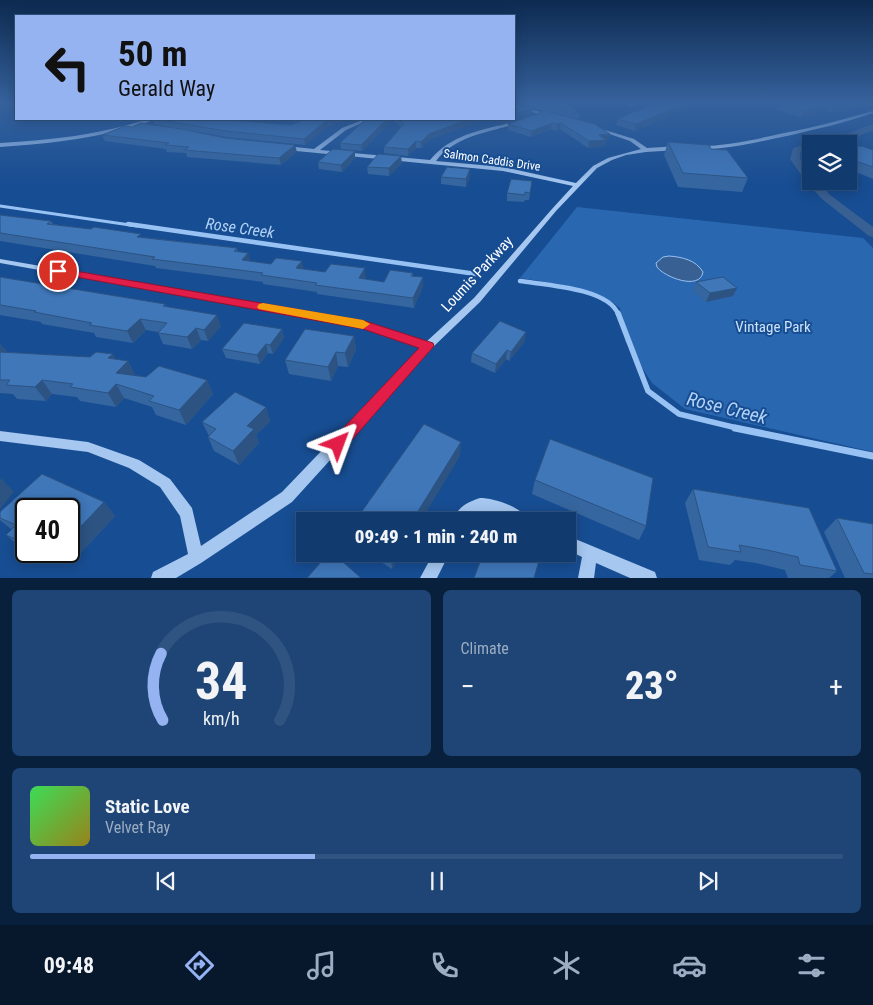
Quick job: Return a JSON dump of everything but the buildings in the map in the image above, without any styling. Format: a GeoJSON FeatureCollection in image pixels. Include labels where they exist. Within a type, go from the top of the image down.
{"type":"FeatureCollection","features":[{"type":"Feature","properties":{"kind":"street"},"geometry":{"type":"LineString","coordinates":[[0,145],[54,141],[114,130]]}},
{"type":"Feature","properties":{"kind":"street"},"geometry":{"type":"LineString","coordinates":[[316,150],[343,130]]}},
{"type":"Feature","properties":{"kind":"street"},"geometry":{"type":"LineString","coordinates":[[432,162],[444,147],[456,141],[492,130]]}},
{"type":"Feature","properties":{"kind":"street"},"geometry":{"type":"LineString","coordinates":[[602,130],[632,140],[646,150]]}},
{"type":"Feature","properties":{"kind":"street"},"geometry":{"type":"LineString","coordinates":[[696,148],[723,148],[808,130]]}},
{"type":"Feature","properties":{"kind":"street","name":"Salmon Caddis Drive"},"geometry":{"type":"LineString","coordinates":[[274,147],[503,169],[577,185]]}},
{"type":"Feature","properties":{"kind":"street","name":"Loumis Parkway"},"geometry":{"type":"LineString","coordinates":[[159,578],[196,558],[287,497],[428,346],[477,300],[577,185],[595,167],[610,159],[646,150],[688,148]]}},
{"type":"Feature","properties":{"kind":"street"},"geometry":{"type":"LineString","coordinates":[[0,261],[365,325],[428,346]]}},
{"type":"Feature","properties":{"kind":"street"},"geometry":{"type":"LineString","coordinates":[[0,436],[88,448],[134,464],[164,483],[187,512],[196,558]]}},
{"type":"Feature","properties":{"kind":"street"},"geometry":{"type":"LineString","coordinates":[[464,512],[481,504],[502,508],[508,512]]}},
{"type":"Feature","properties":{"kind":"street"},"geometry":{"type":"LineString","coordinates":[[576,546],[649,578]]}},
{"type":"Feature","properties":{"kind":"street"},"geometry":{"type":"LineString","coordinates":[[586,578],[590,552]]}},
{"type":"Feature","properties":{"kind":"street"},"geometry":{"type":"LineString","coordinates":[[428,578],[437,562]]}},
{"type":"Feature","properties":{"kind":"green space","name":"Vintage Park"},"geometry":{"type":"Polygon","coordinates":[[[577,207],[863,238],[873,248],[873,452],[685,409],[652,383],[625,341],[620,308],[585,290],[520,278],[577,207]]]}},
{"type":"Feature","properties":{"kind":"shaded area"},"geometry":{"type":"Polygon","coordinates":[[[663,257],[684,258],[693,262],[703,272],[700,278],[696,281],[682,280],[661,271],[656,263],[663,257]]]}},
{"type":"Feature","properties":{"kind":"waterway"},"geometry":{"type":"LineString","coordinates":[[854,135],[866,130]]}},
{"type":"Feature","properties":{"kind":"waterway"},"geometry":{"type":"LineString","coordinates":[[802,148],[796,150],[795,159],[802,169]]}},
{"type":"Feature","properties":{"kind":"waterway"},"geometry":{"type":"LineString","coordinates":[[820,190],[826,197],[873,233]]}},
{"type":"Feature","properties":{"kind":"waterway","name":"Rose Creek"},"geometry":{"type":"LineString","coordinates":[[0,206],[137,226]]}},
{"type":"Feature","properties":{"kind":"waterway","name":"Rose Creek"},"geometry":{"type":"LineString","coordinates":[[128,224],[476,274]]}},
{"type":"Feature","properties":{"kind":"waterway","name":"Rose Creek"},"geometry":{"type":"LineString","coordinates":[[520,281],[559,286],[589,293],[602,298],[612,305],[618,314]]}},
{"type":"Feature","properties":{"kind":"waterway","name":"Rose Creek"},"geometry":{"type":"LineString","coordinates":[[618,313],[648,391],[679,414],[741,429]]}},
{"type":"Feature","properties":{"kind":"waterway","name":"Rose Creek"},"geometry":{"type":"LineString","coordinates":[[735,428],[873,456]]}},
{"type":"Feature","properties":{"kind":"slow traffic"},"geometry":{"type":"LineString","coordinates":[[263,307],[363,324]]}},
{"type":"Feature","properties":{"kind":"route"},"geometry":{"type":"LineString","coordinates":[[58,271],[365,325],[388,331],[428,346],[338,444]]}}]}
